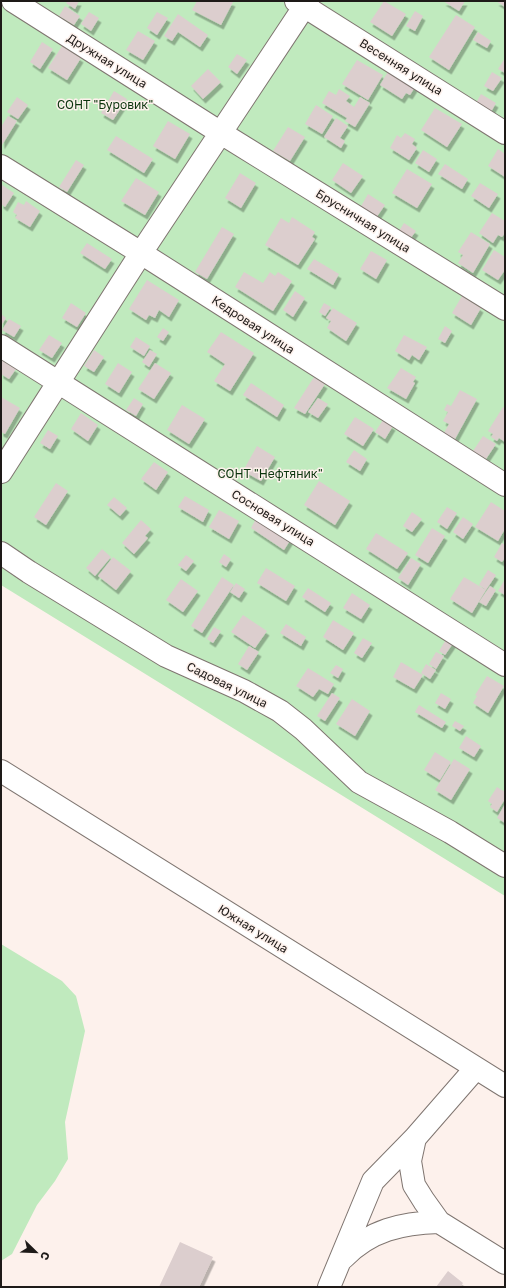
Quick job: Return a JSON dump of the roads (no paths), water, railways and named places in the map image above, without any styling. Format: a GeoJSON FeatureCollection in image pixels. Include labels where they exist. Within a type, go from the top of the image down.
{"type":"FeatureCollection","features":[{"type":"Feature","properties":{"kind":"street","name":"Дружная улица"},"geometry":{"type":"LineString","coordinates":[[13,1],[221,133]]}},
{"type":"Feature","properties":{"kind":"street"},"geometry":{"type":"LineString","coordinates":[[1,472],[141,253],[221,133],[303,3]]}},
{"type":"Feature","properties":{"kind":"street","name":"Весенняя улица"},"geometry":{"type":"LineString","coordinates":[[303,3],[505,133]]}},
{"type":"Feature","properties":{"kind":"street","name":"Брусничная улица"},"geometry":{"type":"LineString","coordinates":[[221,133],[505,309]]}},
{"type":"Feature","properties":{"kind":"street","name":"Кедровая улица"},"geometry":{"type":"LineString","coordinates":[[1,166],[141,253],[505,486]]}},
{"type":"Feature","properties":{"kind":"street","name":"Сосновая улица"},"geometry":{"type":"LineString","coordinates":[[1,346],[505,665]]}},
{"type":"Feature","properties":{"kind":"street","name":"Садовая улица"},"geometry":{"type":"LineString","coordinates":[[1,553],[29,572],[166,656],[244,691],[280,711],[303,728],[359,782],[450,832],[505,866]]}},
{"type":"Feature","properties":{"kind":"street","name":"Южная улица"},"geometry":{"type":"LineString","coordinates":[[1,771],[505,1086]]}},
{"type":"Feature","properties":{"kind":"street"},"geometry":{"type":"LineString","coordinates":[[329,1287],[337,1264],[372,1181],[415,1138],[476,1068]]}},
{"type":"Feature","properties":{"kind":"street"},"geometry":{"type":"LineString","coordinates":[[415,1138],[410,1161],[414,1185],[439,1222],[505,1263]]}},
{"type":"Feature","properties":{"kind":"street"},"geometry":{"type":"LineString","coordinates":[[337,1264],[353,1248],[365,1239],[384,1230],[402,1225],[439,1222]]}},
{"type":"Feature","properties":{"kind":"park label","name":"СОНТ \"Буровик\""},"geometry":{"type":"Point","coordinates":[105,105]}},
{"type":"Feature","properties":{"kind":"park label","name":"СОНТ \"Нефтяник\""},"geometry":{"type":"Point","coordinates":[270,474]}}]}
